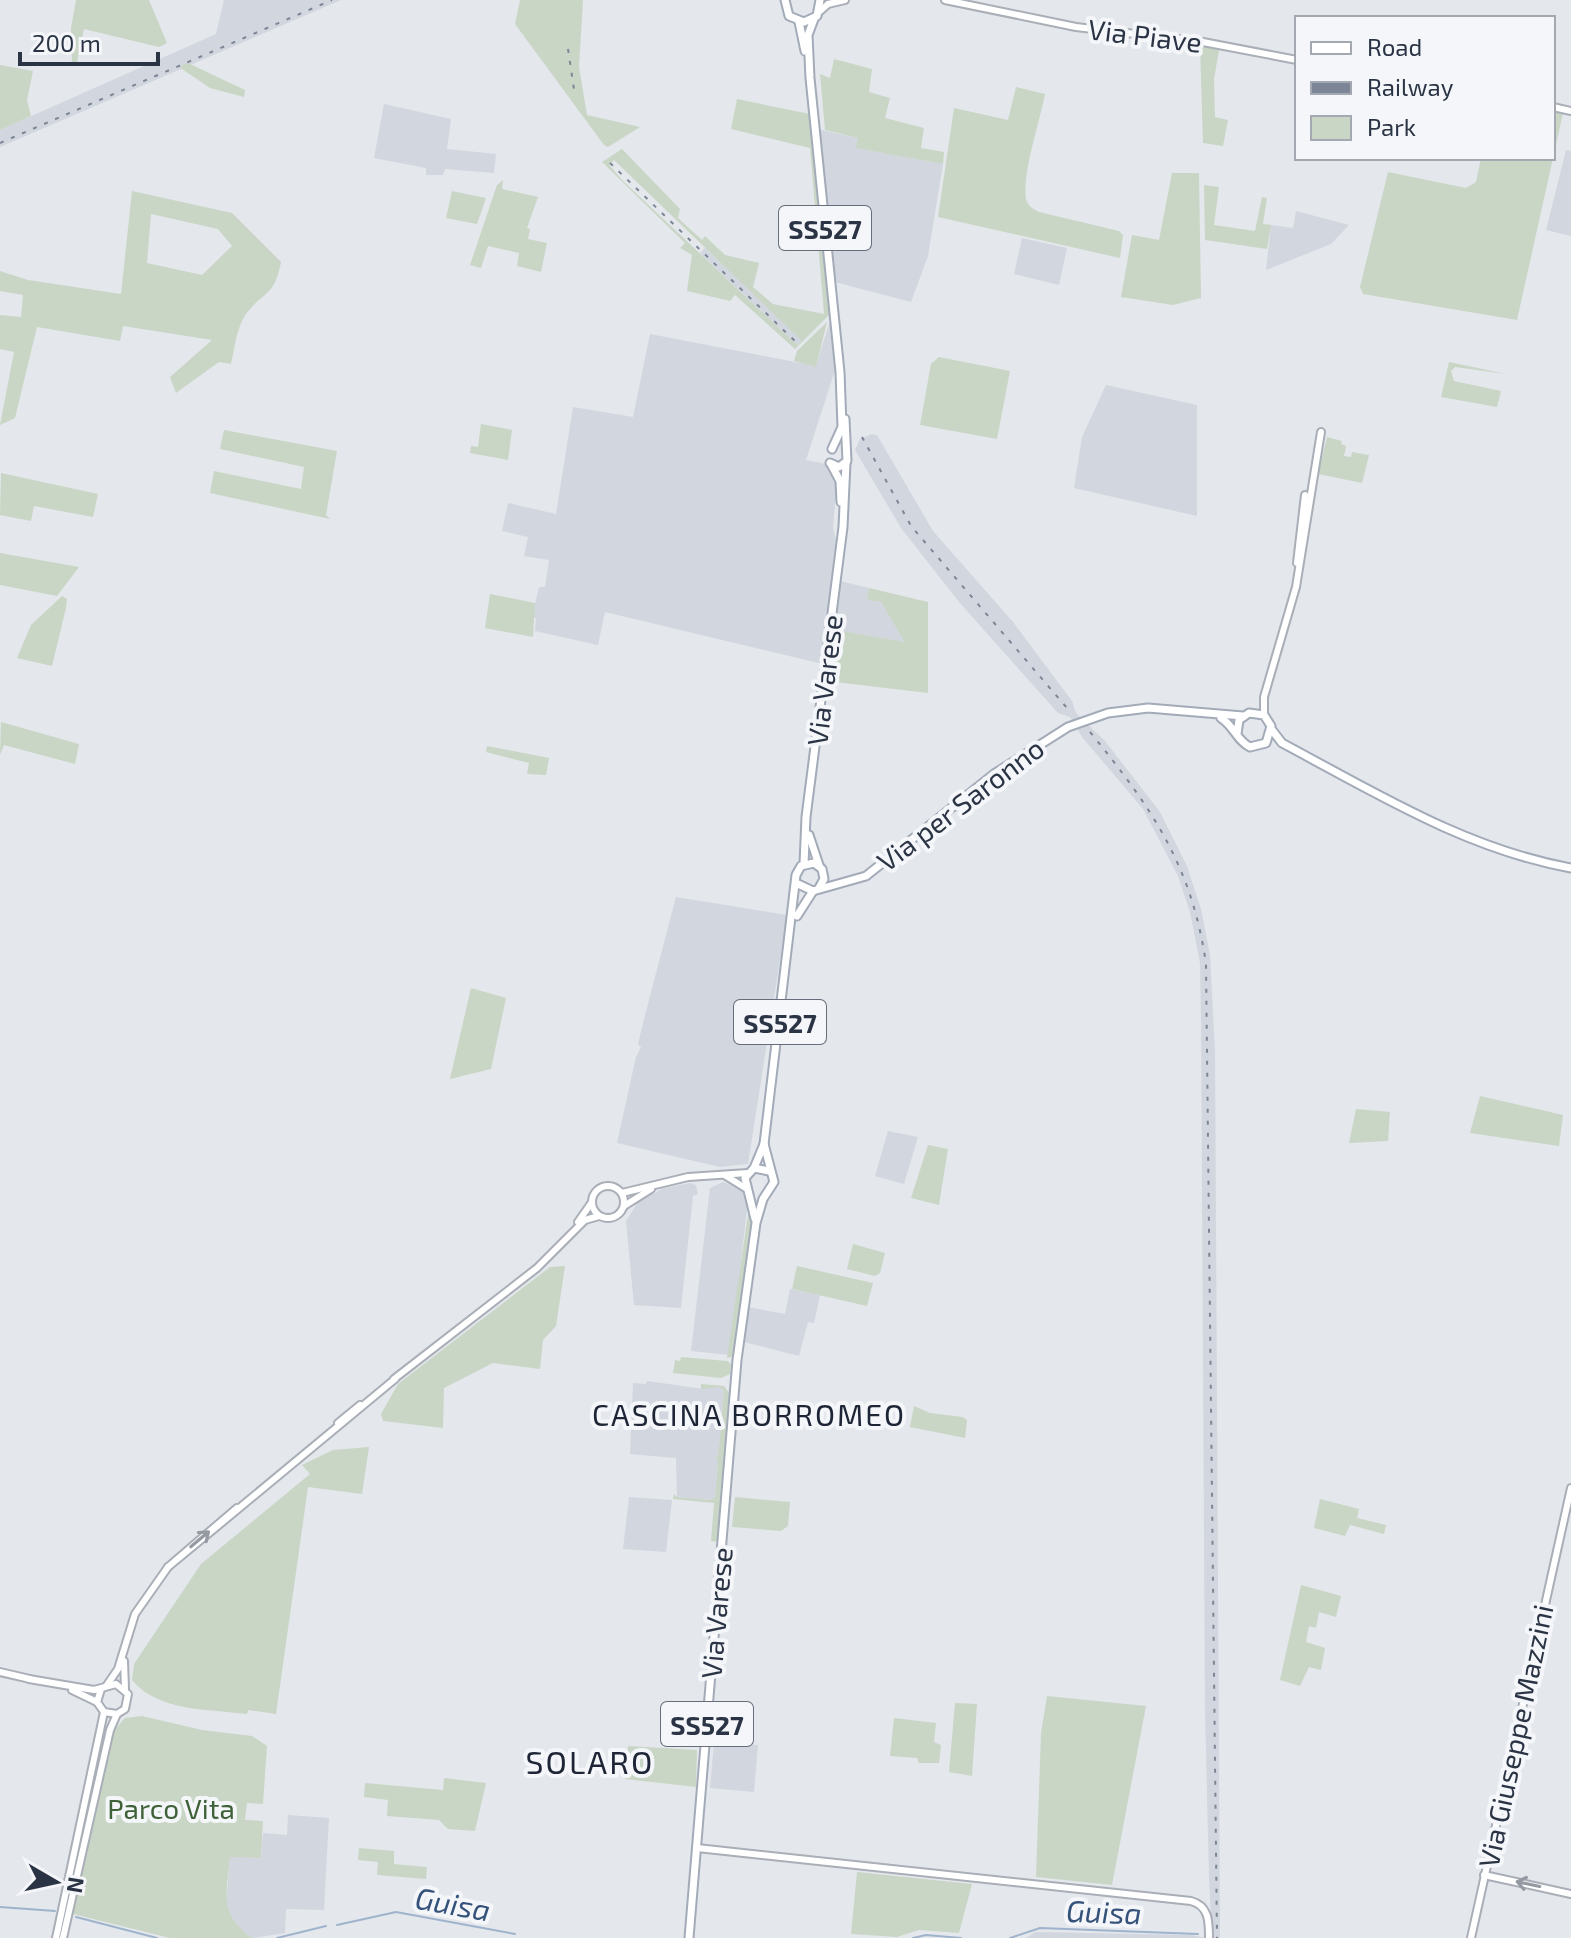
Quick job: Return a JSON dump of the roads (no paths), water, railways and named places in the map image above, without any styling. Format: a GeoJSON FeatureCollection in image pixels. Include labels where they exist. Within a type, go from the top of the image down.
{"type":"FeatureCollection","features":[{"type":"Feature","properties":{"kind":"main road"},"geometry":{"type":"LineString","coordinates":[[785,0],[786,11],[799,22],[816,15],[820,0]]}},
{"type":"Feature","properties":{"kind":"main road","name":"SS527"},"geometry":{"type":"LineString","coordinates":[[816,15],[808,35],[810,78],[847,427],[846,451]]}},
{"type":"Feature","properties":{"kind":"main road","name":"SS527"},"geometry":{"type":"LineString","coordinates":[[799,22],[810,78]]}},
{"type":"Feature","properties":{"kind":"main road","name":"SS527"},"geometry":{"type":"LineString","coordinates":[[832,449],[842,427],[840,378]]}},
{"type":"Feature","properties":{"kind":"main road"},"geometry":{"type":"LineString","coordinates":[[840,447],[846,451],[846,463],[837,467],[830,463],[828,455],[832,449],[840,447]]}},
{"type":"Feature","properties":{"kind":"main road","name":"Via Varese"},"geometry":{"type":"LineString","coordinates":[[830,463],[841,488],[841,544]]}},
{"type":"Feature","properties":{"kind":"main road","name":"Via Varese"},"geometry":{"type":"LineString","coordinates":[[804,864],[806,817],[841,544],[846,463]]}},
{"type":"Feature","properties":{"kind":"main road","name":"Via per Saronno"},"geometry":{"type":"LineString","coordinates":[[816,890],[866,876],[994,774],[1068,727],[1135,709],[1183,710],[1216,716],[1246,714]]}},
{"type":"Feature","properties":{"kind":"main road"},"geometry":{"type":"LineString","coordinates":[[1237,734],[1246,714],[1264,715],[1282,743],[1463,838],[1527,860],[1571,868]]}},
{"type":"Feature","properties":{"kind":"main road"},"geometry":{"type":"LineString","coordinates":[[1216,716],[1245,745],[1282,743]]}},
{"type":"Feature","properties":{"kind":"main road"},"geometry":{"type":"LineString","coordinates":[[1263,745],[1272,730]]}},
{"type":"Feature","properties":{"kind":"main road","name":"Via Varese"},"geometry":{"type":"LineString","coordinates":[[806,817],[821,868]]}},
{"type":"Feature","properties":{"kind":"main road"},"geometry":{"type":"LineString","coordinates":[[804,864],[821,868]]}},
{"type":"Feature","properties":{"kind":"main road","name":"SS527"},"geometry":{"type":"LineString","coordinates":[[765,1195],[774,1182],[764,1144],[797,873],[804,864]]}},
{"type":"Feature","properties":{"kind":"main road","name":"SS527"},"geometry":{"type":"LineString","coordinates":[[791,934],[803,903],[824,879],[821,868]]}},
{"type":"Feature","properties":{"kind":"main road","name":"Via per Saronno"},"geometry":{"type":"LineString","coordinates":[[821,868],[846,881]]}},
{"type":"Feature","properties":{"kind":"main road"},"geometry":{"type":"LineString","coordinates":[[798,884],[816,890]]}},
{"type":"Feature","properties":{"kind":"main road","name":"SS527"},"geometry":{"type":"LineString","coordinates":[[749,1191],[751,1170],[764,1144]]}},
{"type":"Feature","properties":{"kind":"main road"},"geometry":{"type":"LineString","coordinates":[[751,1170],[769,1171]]}},
{"type":"Feature","properties":{"kind":"main road"},"geometry":{"type":"LineString","coordinates":[[749,1191],[765,1195]]}},
{"type":"Feature","properties":{"kind":"main road","name":"Via Varese"},"geometry":{"type":"LineString","coordinates":[[749,1191],[756,1223]]}},
{"type":"Feature","properties":{"kind":"main road","name":"Via Varese"},"geometry":{"type":"LineString","coordinates":[[697,1848],[737,1360],[756,1223],[765,1195]]}},
{"type":"Feature","properties":{"kind":"main road","name":"SS527"},"geometry":{"type":"LineString","coordinates":[[689,1938],[697,1848]]}},
{"type":"Feature","properties":{"kind":"street"},"geometry":{"type":"LineString","coordinates":[[816,15],[828,4],[845,0]]}},
{"type":"Feature","properties":{"kind":"street","name":"Via Piave"},"geometry":{"type":"LineString","coordinates":[[945,0],[1076,27],[1203,42],[1295,60]]}},
{"type":"Feature","properties":{"kind":"street"},"geometry":{"type":"LineString","coordinates":[[1264,715],[1264,697],[1297,582],[1301,515],[1321,432]]}},
{"type":"Feature","properties":{"kind":"street"},"geometry":{"type":"LineString","coordinates":[[1246,714],[1264,697]]}},
{"type":"Feature","properties":{"kind":"street"},"geometry":{"type":"LineString","coordinates":[[555,1251],[592,1202],[594,1193],[605,1186],[622,1193],[661,1183],[751,1170]]}},
{"type":"Feature","properties":{"kind":"street"},"geometry":{"type":"LineString","coordinates":[[722,1175],[749,1191]]}},
{"type":"Feature","properties":{"kind":"street"},"geometry":{"type":"LineString","coordinates":[[97,1702],[118,1669],[140,1604],[168,1567],[555,1251],[585,1220],[599,1216],[611,1218],[661,1183]]}},
{"type":"Feature","properties":{"kind":"street"},"geometry":{"type":"LineString","coordinates":[[622,1193],[624,1206]]}},
{"type":"Feature","properties":{"kind":"street"},"geometry":{"type":"LineString","coordinates":[[592,1202],[599,1216]]}},
{"type":"Feature","properties":{"kind":"street","name":"Via Giuseppe Mazzini"},"geometry":{"type":"LineString","coordinates":[[1471,1938],[1571,1488]]}},
{"type":"Feature","properties":{"kind":"street"},"geometry":{"type":"LineString","coordinates":[[63,1938],[110,1730],[117,1714],[127,1706],[123,1668],[140,1604]]}},
{"type":"Feature","properties":{"kind":"street"},"geometry":{"type":"LineString","coordinates":[[0,1672],[84,1694],[97,1702],[104,1712],[117,1714]]}},
{"type":"Feature","properties":{"kind":"street"},"geometry":{"type":"LineString","coordinates":[[29,1679],[87,1690],[116,1684],[125,1689]]}},
{"type":"Feature","properties":{"kind":"street"},"geometry":{"type":"LineString","coordinates":[[56,1938],[104,1712]]}},
{"type":"Feature","properties":{"kind":"street"},"geometry":{"type":"LineString","coordinates":[[697,1848],[1196,1902],[1205,1910],[1209,1938]]}},
{"type":"Feature","properties":{"kind":"street"},"geometry":{"type":"LineString","coordinates":[[1484,1875],[1571,1894]]}},
{"type":"Feature","properties":{"kind":"waterway","name":"Guisa"},"geometry":{"type":"LineString","coordinates":[[0,1907],[55,1911]]}},
{"type":"Feature","properties":{"kind":"waterway","name":"Guisa"},"geometry":{"type":"LineString","coordinates":[[337,1925],[396,1912],[515,1934]]}},
{"type":"Feature","properties":{"kind":"waterway","name":"Guisa"},"geometry":{"type":"LineString","coordinates":[[76,1917],[157,1938]]}},
{"type":"Feature","properties":{"kind":"waterway","name":"Guisa"},"geometry":{"type":"LineString","coordinates":[[277,1938],[326,1926]]}},
{"type":"Feature","properties":{"kind":"waterway","name":"Guisa"},"geometry":{"type":"LineString","coordinates":[[1010,1938],[1040,1928],[1198,1934]]}},
{"type":"Feature","properties":{"kind":"waterway","name":"Guisa"},"geometry":{"type":"LineString","coordinates":[[913,1938],[926,1935],[961,1938]]}},
{"type":"Feature","properties":{"kind":"railway"},"geometry":{"type":"LineString","coordinates":[[0,143],[332,0]]}},
{"type":"Feature","properties":{"kind":"railway"},"geometry":{"type":"LineString","coordinates":[[568,49],[575,96]]}},
{"type":"Feature","properties":{"kind":"railway"},"geometry":{"type":"LineString","coordinates":[[610,163],[798,344]]}},
{"type":"Feature","properties":{"kind":"railway"},"geometry":{"type":"LineString","coordinates":[[862,437],[911,526],[1067,708]]}},
{"type":"Feature","properties":{"kind":"railway"},"geometry":{"type":"LineString","coordinates":[[1090,732],[1132,786],[1166,839],[1191,897],[1206,964],[1217,1938]]}},
{"type":"Feature","properties":{"kind":"district","name":"CASCINA BORROMEO"},"geometry":{"type":"Point","coordinates":[749,1414]}},
{"type":"Feature","properties":{"kind":"district","name":"SOLARO"},"geometry":{"type":"Point","coordinates":[590,1761]}},
{"type":"Feature","properties":{"kind":"park label","name":"Parco Vita"},"geometry":{"type":"Point","coordinates":[171,1808]}}]}
